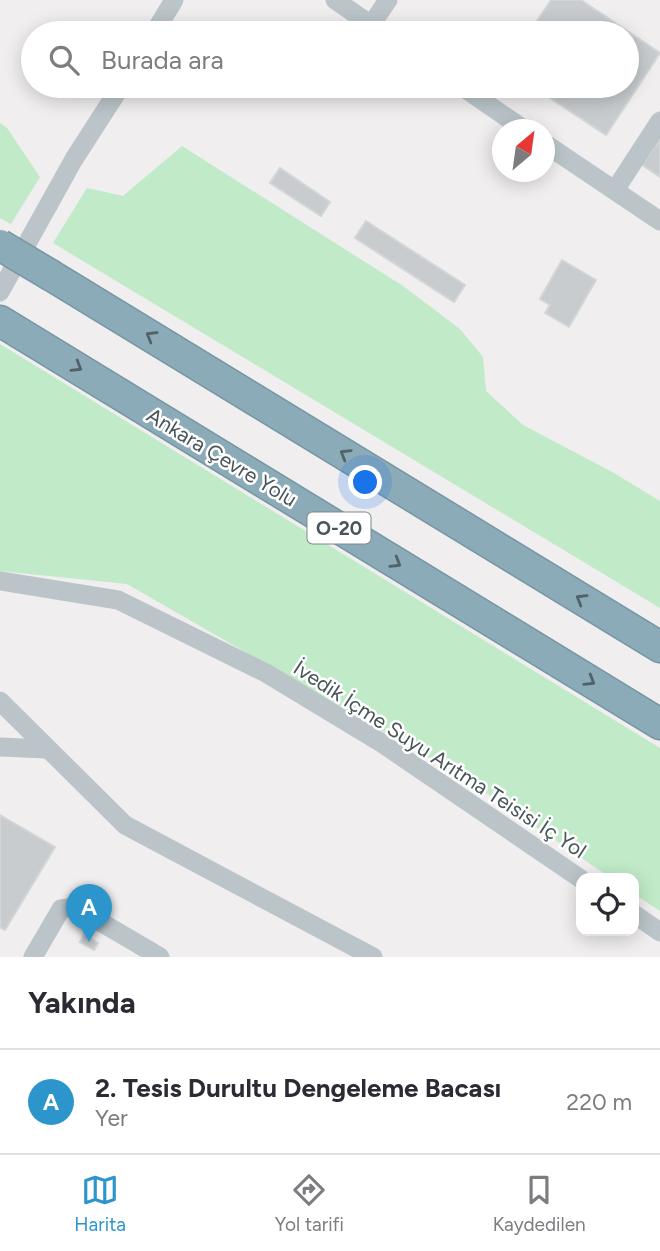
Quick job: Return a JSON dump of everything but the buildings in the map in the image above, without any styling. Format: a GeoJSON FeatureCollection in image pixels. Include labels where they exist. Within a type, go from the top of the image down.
{"type":"FeatureCollection","features":[{"type":"Feature","properties":{"kind":"highway"},"geometry":{"type":"LineString","coordinates":[[0,245],[660,647]]}},
{"type":"Feature","properties":{"kind":"highway","name":"Ankara Çevre Yolu"},"geometry":{"type":"LineString","coordinates":[[9,326],[660,724]]}},
{"type":"Feature","properties":{"kind":"street"},"geometry":{"type":"LineString","coordinates":[[161,21],[174,0]]}},
{"type":"Feature","properties":{"kind":"street"},"geometry":{"type":"LineString","coordinates":[[335,0],[365,21]]}},
{"type":"Feature","properties":{"kind":"street"},"geometry":{"type":"LineString","coordinates":[[380,21],[388,0]]}},
{"type":"Feature","properties":{"kind":"street"},"geometry":{"type":"LineString","coordinates":[[0,292],[74,159],[113,98]]}},
{"type":"Feature","properties":{"kind":"street"},"geometry":{"type":"LineString","coordinates":[[478,98],[509,119]]}},
{"type":"Feature","properties":{"kind":"street"},"geometry":{"type":"LineString","coordinates":[[615,190],[660,121]]}},
{"type":"Feature","properties":{"kind":"street"},"geometry":{"type":"LineString","coordinates":[[555,149],[660,221]]}},
{"type":"Feature","properties":{"kind":"street","name":"İvedik İçme Suyu Arıtma Teisisi İç Yol"},"geometry":{"type":"LineString","coordinates":[[0,581],[118,600],[266,673],[380,742],[576,876]]}},
{"type":"Feature","properties":{"kind":"street"},"geometry":{"type":"LineString","coordinates":[[0,701],[125,825],[373,957]]}},
{"type":"Feature","properties":{"kind":"street"},"geometry":{"type":"LineString","coordinates":[[0,747],[47,749]]}},
{"type":"Feature","properties":{"kind":"street"},"geometry":{"type":"LineString","coordinates":[[33,957],[61,909],[75,907],[160,957]]}},
{"type":"Feature","properties":{"kind":"street"},"geometry":{"type":"LineString","coordinates":[[639,917],[660,932]]}},
{"type":"Feature","properties":{"kind":"green space"},"geometry":{"type":"Polygon","coordinates":[[[0,123],[7,128],[40,177],[11,224],[0,218],[0,123]]]}},
{"type":"Feature","properties":{"kind":"green space"},"geometry":{"type":"Polygon","coordinates":[[[182,146],[403,286],[460,329],[483,357],[486,391],[523,425],[614,473],[660,501],[660,608],[53,243],[87,188],[123,196],[182,146]]]}},
{"type":"Feature","properties":{"kind":"green space"},"geometry":{"type":"Polygon","coordinates":[[[0,344],[660,748],[660,911],[639,897],[639,873],[604,873],[466,779],[127,584],[0,571],[0,344]]]}},
{"type":"Feature","properties":{"kind":"place","name":"2. Tesis Durultu Dengeleme Bacası"},"geometry":{"type":"Point","coordinates":[89,942]}}]}
